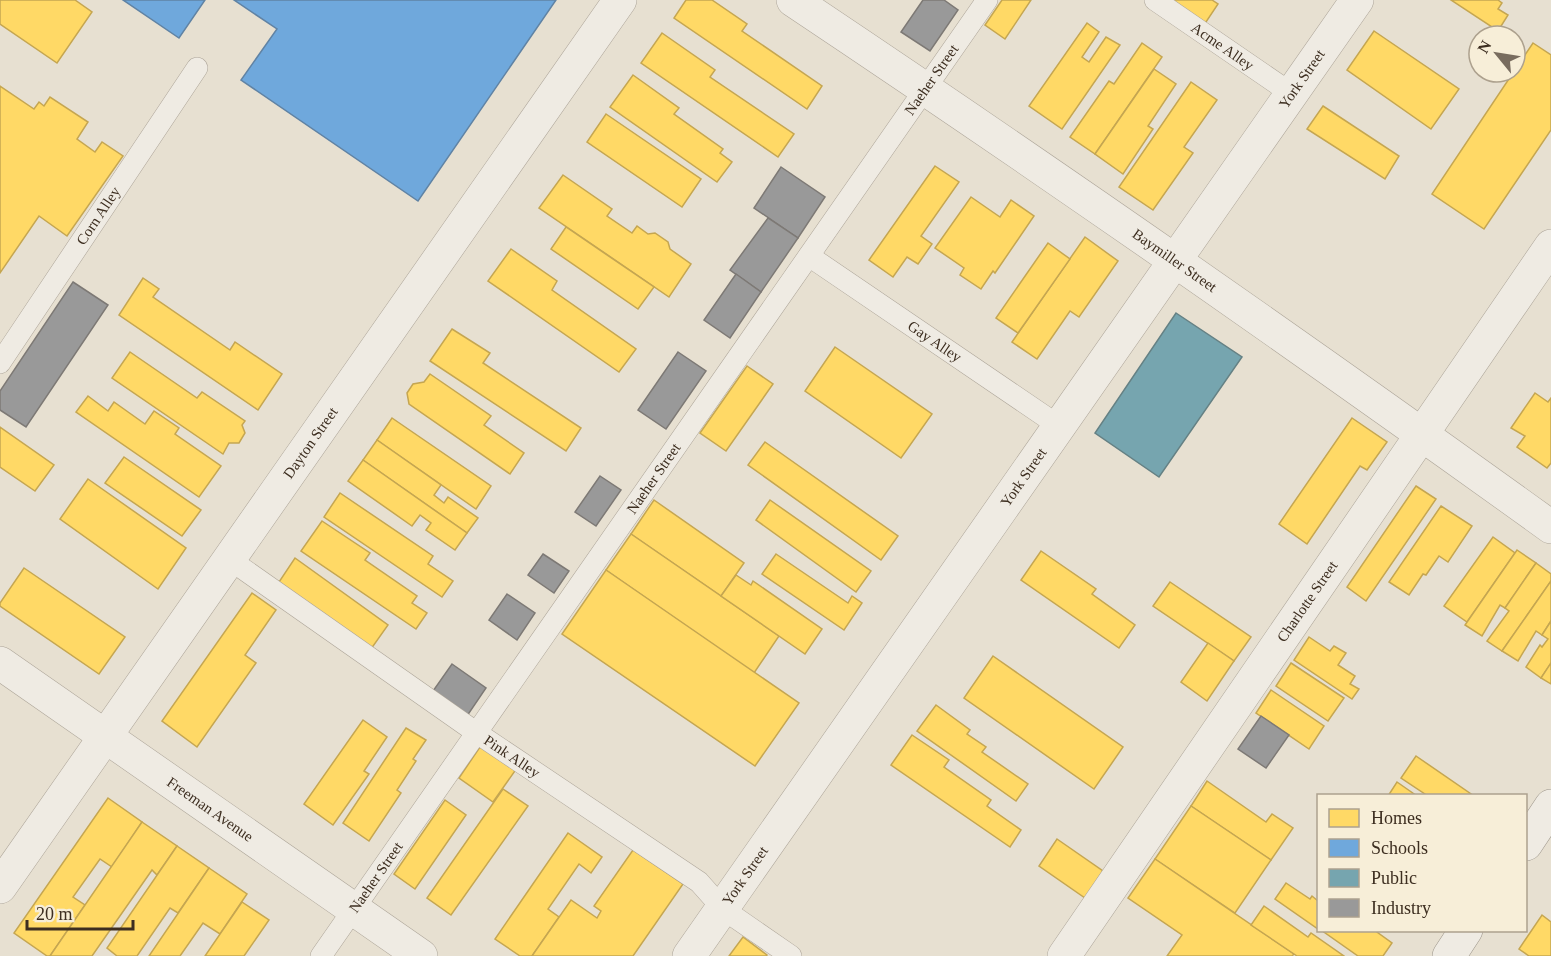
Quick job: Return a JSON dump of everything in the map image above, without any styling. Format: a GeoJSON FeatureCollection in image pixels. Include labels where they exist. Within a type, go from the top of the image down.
{"type":"FeatureCollection","features":[{"type":"Feature","properties":{"kind":"street","name":"Dayton Street"},"geometry":{"type":"LineString","coordinates":[[0,888],[620,0]]}},
{"type":"Feature","properties":{"kind":"street","name":"Baymiller Street"},"geometry":{"type":"LineString","coordinates":[[793,0],[926,89],[1175,262],[1551,527]]}},
{"type":"Feature","properties":{"kind":"street","name":"York Street"},"geometry":{"type":"LineString","coordinates":[[689,956],[1357,0]]}},
{"type":"Feature","properties":{"kind":"street","name":"Charlotte Street"},"geometry":{"type":"LineString","coordinates":[[1064,956],[1551,246]]}},
{"type":"Feature","properties":{"kind":"street","name":"Freeman Avenue"},"geometry":{"type":"LineString","coordinates":[[0,663],[421,956]]}},
{"type":"Feature","properties":{"kind":"street"},"geometry":{"type":"LineString","coordinates":[[1527,842],[1551,806]]}},
{"type":"Feature","properties":{"kind":"street"},"geometry":{"type":"LineString","coordinates":[[1449,956],[1465,932]]}},
{"type":"Feature","properties":{"kind":"lane","name":"Naeher Street"},"geometry":{"type":"LineString","coordinates":[[321,956],[987,0]]}},
{"type":"Feature","properties":{"kind":"lane","name":"Acme Alley"},"geometry":{"type":"LineString","coordinates":[[1155,0],[1292,94]]}},
{"type":"Feature","properties":{"kind":"lane","name":"Corn Alley"},"geometry":{"type":"LineString","coordinates":[[0,363],[197,68]]}},
{"type":"Feature","properties":{"kind":"lane","name":"Gay Alley"},"geometry":{"type":"LineString","coordinates":[[809,256],[1059,426]]}},
{"type":"Feature","properties":{"kind":"lane","name":"Pink Alley"},"geometry":{"type":"LineString","coordinates":[[230,559],[477,733],[699,882],[723,909],[791,956]]}},
{"type":"Feature","properties":{"kind":"building: Homes"},"geometry":{"type":"Polygon","coordinates":[[[0,0],[75,0],[92,12],[57,63],[0,24],[0,0]]]}},
{"type":"Feature","properties":{"kind":"building: Homes"},"geometry":{"type":"Polygon","coordinates":[[[686,0],[712,0],[747,24],[742,31],[822,86],[807,109],[674,18],[686,0]]]}},
{"type":"Feature","properties":{"kind":"building: Homes"},"geometry":{"type":"Polygon","coordinates":[[[1002,0],[1031,0],[1005,39],[985,25],[1002,0]]]}},
{"type":"Feature","properties":{"kind":"building: Homes"},"geometry":{"type":"Polygon","coordinates":[[[1168,0],[1212,0],[1218,4],[1204,25],[1168,0]]]}},
{"type":"Feature","properties":{"kind":"building: Homes"},"geometry":{"type":"Polygon","coordinates":[[[1451,0],[1498,0],[1502,3],[1498,9],[1508,15],[1502,24],[1487,24],[1451,0]]]}},
{"type":"Feature","properties":{"kind":"building: Homes"},"geometry":{"type":"Polygon","coordinates":[[[1087,23],[1099,32],[1082,57],[1089,62],[1106,37],[1120,45],[1062,129],[1029,106],[1087,23]]]}},
{"type":"Feature","properties":{"kind":"building: Homes"},"geometry":{"type":"Polygon","coordinates":[[[1374,31],[1459,89],[1431,129],[1347,70],[1374,31]]]}},
{"type":"Feature","properties":{"kind":"building: Homes"},"geometry":{"type":"Polygon","coordinates":[[[662,33],[715,70],[710,77],[794,134],[778,157],[641,63],[662,33]]]}},
{"type":"Feature","properties":{"kind":"building: Homes"},"geometry":{"type":"Polygon","coordinates":[[[1142,43],[1162,57],[1095,154],[1070,137],[1109,81],[1114,84],[1142,43]]]}},
{"type":"Feature","properties":{"kind":"building: Homes"},"geometry":{"type":"Polygon","coordinates":[[[1533,43],[1551,55],[1551,130],[1484,229],[1432,194],[1506,84],[1527,84],[1527,52],[1533,43]]]}},
{"type":"Feature","properties":{"kind":"building: Homes"},"geometry":{"type":"Polygon","coordinates":[[[1154,69],[1176,84],[1148,126],[1153,129],[1123,174],[1095,154],[1154,69]]]}},
{"type":"Feature","properties":{"kind":"building: Homes"},"geometry":{"type":"Polygon","coordinates":[[[633,75],[679,108],[674,114],[723,149],[720,153],[732,162],[717,182],[610,107],[633,75]]]}},
{"type":"Feature","properties":{"kind":"building: Homes"},"geometry":{"type":"Polygon","coordinates":[[[1191,82],[1217,100],[1184,147],[1193,153],[1153,210],[1119,187],[1191,82]]]}},
{"type":"Feature","properties":{"kind":"building: Homes"},"geometry":{"type":"Polygon","coordinates":[[[0,86],[34,109],[39,102],[44,106],[50,97],[88,122],[77,139],[95,152],[102,142],[123,156],[67,236],[39,216],[0,273],[0,86]]]}},
{"type":"Feature","properties":{"kind":"building: Homes"},"geometry":{"type":"Polygon","coordinates":[[[1323,106],[1399,156],[1385,179],[1307,129],[1323,106]]]}},
{"type":"Feature","properties":{"kind":"building: Homes"},"geometry":{"type":"Polygon","coordinates":[[[606,114],[701,179],[682,207],[587,142],[606,114]]]}},
{"type":"Feature","properties":{"kind":"building: Homes"},"geometry":{"type":"Polygon","coordinates":[[[935,166],[959,182],[921,236],[932,244],[918,264],[907,257],[893,277],[869,260],[935,166]]]}},
{"type":"Feature","properties":{"kind":"building: Homes"},"geometry":{"type":"Polygon","coordinates":[[[563,175],[612,209],[607,216],[632,233],[637,226],[648,234],[655,233],[668,242],[670,249],[691,264],[669,297],[539,208],[563,175]]]}},
{"type":"Feature","properties":{"kind":"building: Homes"},"geometry":{"type":"Polygon","coordinates":[[[971,197],[1000,217],[1011,200],[1034,216],[995,273],[993,271],[981,289],[960,275],[964,268],[935,248],[971,197]]]}},
{"type":"Feature","properties":{"kind":"building: Homes"},"geometry":{"type":"Polygon","coordinates":[[[566,227],[654,287],[638,309],[551,249],[566,227]]]}},
{"type":"Feature","properties":{"kind":"building: Homes"},"geometry":{"type":"Polygon","coordinates":[[[1085,237],[1118,261],[1079,317],[1070,311],[1037,359],[1012,342],[1085,237]]]}},
{"type":"Feature","properties":{"kind":"building: Homes"},"geometry":{"type":"Polygon","coordinates":[[[1048,243],[1070,259],[1018,333],[996,318],[1048,243]]]}},
{"type":"Feature","properties":{"kind":"building: Homes"},"geometry":{"type":"Polygon","coordinates":[[[511,249],[557,281],[552,290],[636,349],[619,372],[488,281],[511,249]]]}},
{"type":"Feature","properties":{"kind":"building: Homes"},"geometry":{"type":"Polygon","coordinates":[[[143,278],[159,289],[153,297],[230,350],[235,342],[282,374],[258,410],[119,315],[143,278]]]}},
{"type":"Feature","properties":{"kind":"building: Homes"},"geometry":{"type":"Polygon","coordinates":[[[452,329],[490,353],[483,363],[581,428],[566,451],[430,361],[452,329]]]}},
{"type":"Feature","properties":{"kind":"building: Homes"},"geometry":{"type":"Polygon","coordinates":[[[835,347],[932,414],[901,458],[805,391],[835,347]]]}},
{"type":"Feature","properties":{"kind":"building: Homes"},"geometry":{"type":"Polygon","coordinates":[[[130,352],[197,398],[202,392],[245,421],[242,425],[245,433],[239,443],[229,443],[223,454],[112,378],[130,352]]]}},
{"type":"Feature","properties":{"kind":"building: Homes"},"geometry":{"type":"Polygon","coordinates":[[[747,366],[773,384],[726,451],[700,433],[747,366]]]}},
{"type":"Feature","properties":{"kind":"building: Homes"},"geometry":{"type":"Polygon","coordinates":[[[430,374],[491,416],[484,425],[524,453],[510,474],[409,404],[407,393],[413,384],[424,382],[430,374]]]}},
{"type":"Feature","properties":{"kind":"building: Homes"},"geometry":{"type":"Polygon","coordinates":[[[1535,393],[1548,402],[1551,398],[1551,463],[1547,468],[1517,447],[1525,436],[1511,428],[1535,393]]]}},
{"type":"Feature","properties":{"kind":"building: Homes"},"geometry":{"type":"Polygon","coordinates":[[[88,396],[108,411],[114,402],[145,424],[154,411],[179,428],[175,434],[221,466],[199,497],[76,412],[88,396]]]}},
{"type":"Feature","properties":{"kind":"building: Homes"},"geometry":{"type":"Polygon","coordinates":[[[392,418],[491,486],[476,509],[377,440],[392,418]]]}},
{"type":"Feature","properties":{"kind":"building: Homes"},"geometry":{"type":"Polygon","coordinates":[[[1352,418],[1387,442],[1367,470],[1360,466],[1307,544],[1279,524],[1352,418]]]}},
{"type":"Feature","properties":{"kind":"building: Homes"},"geometry":{"type":"Polygon","coordinates":[[[0,427],[54,465],[35,491],[0,467],[0,427]]]}},
{"type":"Feature","properties":{"kind":"building: Homes"},"geometry":{"type":"Polygon","coordinates":[[[377,440],[441,485],[434,495],[444,503],[448,497],[478,518],[467,533],[363,460],[377,440]]]}},
{"type":"Feature","properties":{"kind":"building: Homes"},"geometry":{"type":"Polygon","coordinates":[[[765,442],[898,536],[881,560],[748,465],[765,442]]]}},
{"type":"Feature","properties":{"kind":"building: Homes"},"geometry":{"type":"Polygon","coordinates":[[[124,457],[201,510],[182,536],[105,483],[124,457]]]}},
{"type":"Feature","properties":{"kind":"building: Homes"},"geometry":{"type":"Polygon","coordinates":[[[363,460],[467,533],[455,550],[426,530],[431,523],[420,515],[412,526],[348,481],[363,460]]]}},
{"type":"Feature","properties":{"kind":"building: Homes"},"geometry":{"type":"Polygon","coordinates":[[[88,479],[186,548],[158,589],[60,519],[88,479]]]}},
{"type":"Feature","properties":{"kind":"building: Homes"},"geometry":{"type":"Polygon","coordinates":[[[1416,486],[1436,499],[1366,601],[1347,587],[1416,486]]]}},
{"type":"Feature","properties":{"kind":"building: Homes"},"geometry":{"type":"Polygon","coordinates":[[[340,493],[433,556],[428,564],[453,581],[442,597],[324,517],[340,493]]]}},
{"type":"Feature","properties":{"kind":"building: Homes"},"geometry":{"type":"Polygon","coordinates":[[[654,500],[744,563],[721,596],[631,534],[654,500]]]}},
{"type":"Feature","properties":{"kind":"building: Homes"},"geometry":{"type":"Polygon","coordinates":[[[770,500],[871,571],[856,592],[756,520],[770,500]]]}},
{"type":"Feature","properties":{"kind":"building: Homes"},"geometry":{"type":"Polygon","coordinates":[[[1441,506],[1472,526],[1448,562],[1439,556],[1409,595],[1389,582],[1441,506]]]}},
{"type":"Feature","properties":{"kind":"building: Homes"},"geometry":{"type":"Polygon","coordinates":[[[322,521],[370,553],[365,560],[417,596],[412,603],[427,613],[416,629],[301,551],[322,521]]]}},
{"type":"Feature","properties":{"kind":"building: Homes"},"geometry":{"type":"Polygon","coordinates":[[[631,534],[779,636],[754,673],[606,570],[631,534]]]}},
{"type":"Feature","properties":{"kind":"building: Homes"},"geometry":{"type":"Polygon","coordinates":[[[1493,537],[1515,553],[1467,622],[1444,606],[1493,537]]]}},
{"type":"Feature","properties":{"kind":"building: Homes"},"geometry":{"type":"Polygon","coordinates":[[[1517,550],[1536,563],[1505,608],[1500,605],[1482,636],[1465,625],[1517,550]]]}},
{"type":"Feature","properties":{"kind":"building: Homes"},"geometry":{"type":"Polygon","coordinates":[[[1041,551],[1096,589],[1092,594],[1135,625],[1119,648],[1021,580],[1041,551]]]}},
{"type":"Feature","properties":{"kind":"building: Homes"},"geometry":{"type":"Polygon","coordinates":[[[776,554],[848,603],[852,596],[862,603],[844,630],[762,574],[776,554]]]}},
{"type":"Feature","properties":{"kind":"building: Homes"},"geometry":{"type":"Polygon","coordinates":[[[295,558],[388,625],[371,649],[279,582],[295,558]]]}},
{"type":"Feature","properties":{"kind":"building: Homes"},"geometry":{"type":"Polygon","coordinates":[[[1536,563],[1551,574],[1551,581],[1502,651],[1487,641],[1509,611],[1505,608],[1536,563]]]}},
{"type":"Feature","properties":{"kind":"building: Homes"},"geometry":{"type":"Polygon","coordinates":[[[24,568],[125,637],[99,674],[0,606],[24,568]]]}},
{"type":"Feature","properties":{"kind":"building: Homes"},"geometry":{"type":"Polygon","coordinates":[[[606,570],[799,703],[755,766],[562,634],[606,570]]]}},
{"type":"Feature","properties":{"kind":"building: Homes"},"geometry":{"type":"Polygon","coordinates":[[[736,575],[751,585],[753,581],[822,629],[805,654],[721,596],[736,575]]]}},
{"type":"Feature","properties":{"kind":"building: Homes"},"geometry":{"type":"Polygon","coordinates":[[[1551,581],[1551,621],[1542,635],[1536,631],[1518,661],[1502,651],[1551,581]]]}},
{"type":"Feature","properties":{"kind":"building: Homes"},"geometry":{"type":"Polygon","coordinates":[[[1170,582],[1251,637],[1234,661],[1153,606],[1170,582]]]}},
{"type":"Feature","properties":{"kind":"building: Homes"},"geometry":{"type":"Polygon","coordinates":[[[252,593],[276,610],[245,655],[256,663],[197,747],[162,721],[252,593]]]}},
{"type":"Feature","properties":{"kind":"building: Homes"},"geometry":{"type":"Polygon","coordinates":[[[1551,621],[1551,663],[1541,678],[1526,667],[1540,645],[1542,647],[1548,639],[1542,635],[1551,621]]]}},
{"type":"Feature","properties":{"kind":"building: Homes"},"geometry":{"type":"Polygon","coordinates":[[[1309,637],[1330,651],[1334,646],[1346,653],[1338,665],[1355,676],[1350,684],[1359,689],[1352,699],[1294,660],[1309,637]]]}},
{"type":"Feature","properties":{"kind":"building: Homes"},"geometry":{"type":"Polygon","coordinates":[[[1208,643],[1234,661],[1207,701],[1181,682],[1208,643]]]}},
{"type":"Feature","properties":{"kind":"building: Homes"},"geometry":{"type":"Polygon","coordinates":[[[993,656],[1123,747],[1094,789],[964,698],[993,656]]]}},
{"type":"Feature","properties":{"kind":"building: Homes"},"geometry":{"type":"Polygon","coordinates":[[[1291,663],[1344,698],[1328,721],[1276,686],[1291,663]]]}},
{"type":"Feature","properties":{"kind":"building: Homes"},"geometry":{"type":"Polygon","coordinates":[[[1551,663],[1551,684],[1541,678],[1551,663]]]}},
{"type":"Feature","properties":{"kind":"building: Homes"},"geometry":{"type":"Polygon","coordinates":[[[1271,690],[1324,726],[1309,749],[1256,713],[1271,690]]]}},
{"type":"Feature","properties":{"kind":"building: Homes"},"geometry":{"type":"Polygon","coordinates":[[[936,705],[970,730],[967,734],[986,747],[982,752],[1028,784],[1016,801],[917,731],[936,705]]]}},
{"type":"Feature","properties":{"kind":"building: Homes"},"geometry":{"type":"Polygon","coordinates":[[[363,720],[387,737],[364,771],[369,774],[333,825],[304,804],[363,720]]]}},
{"type":"Feature","properties":{"kind":"building: Homes"},"geometry":{"type":"Polygon","coordinates":[[[406,728],[426,740],[413,759],[416,761],[397,790],[401,793],[369,841],[343,823],[406,728]]]}},
{"type":"Feature","properties":{"kind":"building: Homes"},"geometry":{"type":"Polygon","coordinates":[[[912,735],[949,760],[944,767],[991,800],[987,806],[1021,830],[1010,847],[891,765],[912,735]]]}},
{"type":"Feature","properties":{"kind":"building: Homes"},"geometry":{"type":"Polygon","coordinates":[[[482,744],[517,768],[493,802],[459,778],[482,744]]]}},
{"type":"Feature","properties":{"kind":"building: Homes"},"geometry":{"type":"Polygon","coordinates":[[[1416,756],[1471,794],[1425,794],[1401,778],[1416,756]]]}},
{"type":"Feature","properties":{"kind":"building: Homes"},"geometry":{"type":"Polygon","coordinates":[[[1207,781],[1266,822],[1272,814],[1293,828],[1271,860],[1191,806],[1207,781]]]}},
{"type":"Feature","properties":{"kind":"building: Homes"},"geometry":{"type":"Polygon","coordinates":[[[1397,782],[1414,794],[1389,794],[1397,782]]]}},
{"type":"Feature","properties":{"kind":"building: Homes"},"geometry":{"type":"Polygon","coordinates":[[[503,789],[528,806],[451,915],[427,898],[503,789]]]}},
{"type":"Feature","properties":{"kind":"building: Homes"},"geometry":{"type":"Polygon","coordinates":[[[108,798],[142,822],[112,867],[100,859],[73,897],[85,905],[50,956],[47,956],[14,933],[108,798]]]}},
{"type":"Feature","properties":{"kind":"building: Homes"},"geometry":{"type":"Polygon","coordinates":[[[445,800],[466,815],[415,889],[394,874],[445,800]]]}},
{"type":"Feature","properties":{"kind":"building: Homes"},"geometry":{"type":"Polygon","coordinates":[[[1191,806],[1271,860],[1235,913],[1155,859],[1191,806]]]}},
{"type":"Feature","properties":{"kind":"building: Homes"},"geometry":{"type":"Polygon","coordinates":[[[142,822],[177,846],[157,875],[152,870],[92,956],[50,956],[142,822]]]}},
{"type":"Feature","properties":{"kind":"building: Homes"},"geometry":{"type":"Polygon","coordinates":[[[568,833],[602,857],[591,873],[579,864],[548,909],[559,917],[532,956],[520,956],[495,939],[568,833]]]}},
{"type":"Feature","properties":{"kind":"building: Homes"},"geometry":{"type":"Polygon","coordinates":[[[1057,839],[1103,871],[1085,898],[1039,866],[1057,839]]]}},
{"type":"Feature","properties":{"kind":"building: Homes"},"geometry":{"type":"Polygon","coordinates":[[[177,846],[209,868],[178,913],[170,908],[137,956],[117,956],[107,948],[177,846]]]}},
{"type":"Feature","properties":{"kind":"building: Homes"},"geometry":{"type":"Polygon","coordinates":[[[633,850],[683,884],[633,956],[532,956],[571,900],[597,918],[601,911],[594,906],[633,850]]]}},
{"type":"Feature","properties":{"kind":"building: Homes"},"geometry":{"type":"Polygon","coordinates":[[[1155,859],[1294,954],[1292,956],[1167,956],[1182,935],[1128,898],[1155,859]]]}},
{"type":"Feature","properties":{"kind":"building: Homes"},"geometry":{"type":"Polygon","coordinates":[[[209,868],[247,894],[220,934],[203,923],[180,956],[149,956],[209,868]]]}},
{"type":"Feature","properties":{"kind":"building: Homes"},"geometry":{"type":"Polygon","coordinates":[[[1286,883],[1310,899],[1312,896],[1317,900],[1317,928],[1275,899],[1286,883]]]}},
{"type":"Feature","properties":{"kind":"building: Homes"},"geometry":{"type":"Polygon","coordinates":[[[242,902],[269,920],[244,956],[205,956],[242,902]]]}},
{"type":"Feature","properties":{"kind":"building: Homes"},"geometry":{"type":"Polygon","coordinates":[[[1264,906],[1308,937],[1311,933],[1344,956],[1297,956],[1251,925],[1264,906]]]}},
{"type":"Feature","properties":{"kind":"building: Homes"},"geometry":{"type":"Polygon","coordinates":[[[1542,915],[1551,922],[1551,956],[1529,956],[1519,949],[1542,915]]]}},
{"type":"Feature","properties":{"kind":"building: Homes"},"geometry":{"type":"Polygon","coordinates":[[[1324,932],[1377,932],[1392,943],[1383,956],[1358,956],[1324,932]]]}},
{"type":"Feature","properties":{"kind":"building: Homes"},"geometry":{"type":"Polygon","coordinates":[[[743,937],[767,955],[729,956],[743,937]]]}},
{"type":"Feature","properties":{"kind":"building: Schools"},"geometry":{"type":"Polygon","coordinates":[[[123,0],[205,0],[179,38],[123,0]]]}},
{"type":"Feature","properties":{"kind":"building: Schools"},"geometry":{"type":"Polygon","coordinates":[[[234,0],[556,0],[418,201],[241,80],[277,29],[234,0]]]}},
{"type":"Feature","properties":{"kind":"building: Public"},"geometry":{"type":"Polygon","coordinates":[[[1176,313],[1242,357],[1159,477],[1095,433],[1176,313]]]}},
{"type":"Feature","properties":{"kind":"building: Industry"},"geometry":{"type":"Polygon","coordinates":[[[923,0],[944,0],[958,10],[930,51],[901,32],[923,0]]]}},
{"type":"Feature","properties":{"kind":"building: Industry"},"geometry":{"type":"Polygon","coordinates":[[[781,167],[825,197],[798,238],[754,208],[781,167]]]}},
{"type":"Feature","properties":{"kind":"building: Industry"},"geometry":{"type":"Polygon","coordinates":[[[768,218],[798,238],[761,292],[730,270],[768,218]]]}},
{"type":"Feature","properties":{"kind":"building: Industry"},"geometry":{"type":"Polygon","coordinates":[[[736,274],[761,292],[730,338],[704,320],[736,274]]]}},
{"type":"Feature","properties":{"kind":"building: Industry"},"geometry":{"type":"Polygon","coordinates":[[[73,282],[108,305],[26,427],[0,410],[0,391],[73,282]]]}},
{"type":"Feature","properties":{"kind":"building: Industry"},"geometry":{"type":"Polygon","coordinates":[[[678,352],[706,371],[666,429],[638,410],[678,352]]]}},
{"type":"Feature","properties":{"kind":"building: Industry"},"geometry":{"type":"Polygon","coordinates":[[[600,476],[621,490],[596,526],[575,512],[600,476]]]}},
{"type":"Feature","properties":{"kind":"building: Industry"},"geometry":{"type":"Polygon","coordinates":[[[543,554],[569,571],[554,593],[528,575],[543,554]]]}},
{"type":"Feature","properties":{"kind":"building: Industry"},"geometry":{"type":"Polygon","coordinates":[[[507,594],[535,613],[517,640],[489,620],[507,594]]]}},
{"type":"Feature","properties":{"kind":"building: Industry"},"geometry":{"type":"Polygon","coordinates":[[[452,664],[486,688],[467,716],[433,691],[452,664]]]}},
{"type":"Feature","properties":{"kind":"building: Industry"},"geometry":{"type":"Polygon","coordinates":[[[1261,716],[1289,735],[1266,768],[1238,749],[1261,716]]]}}]}
